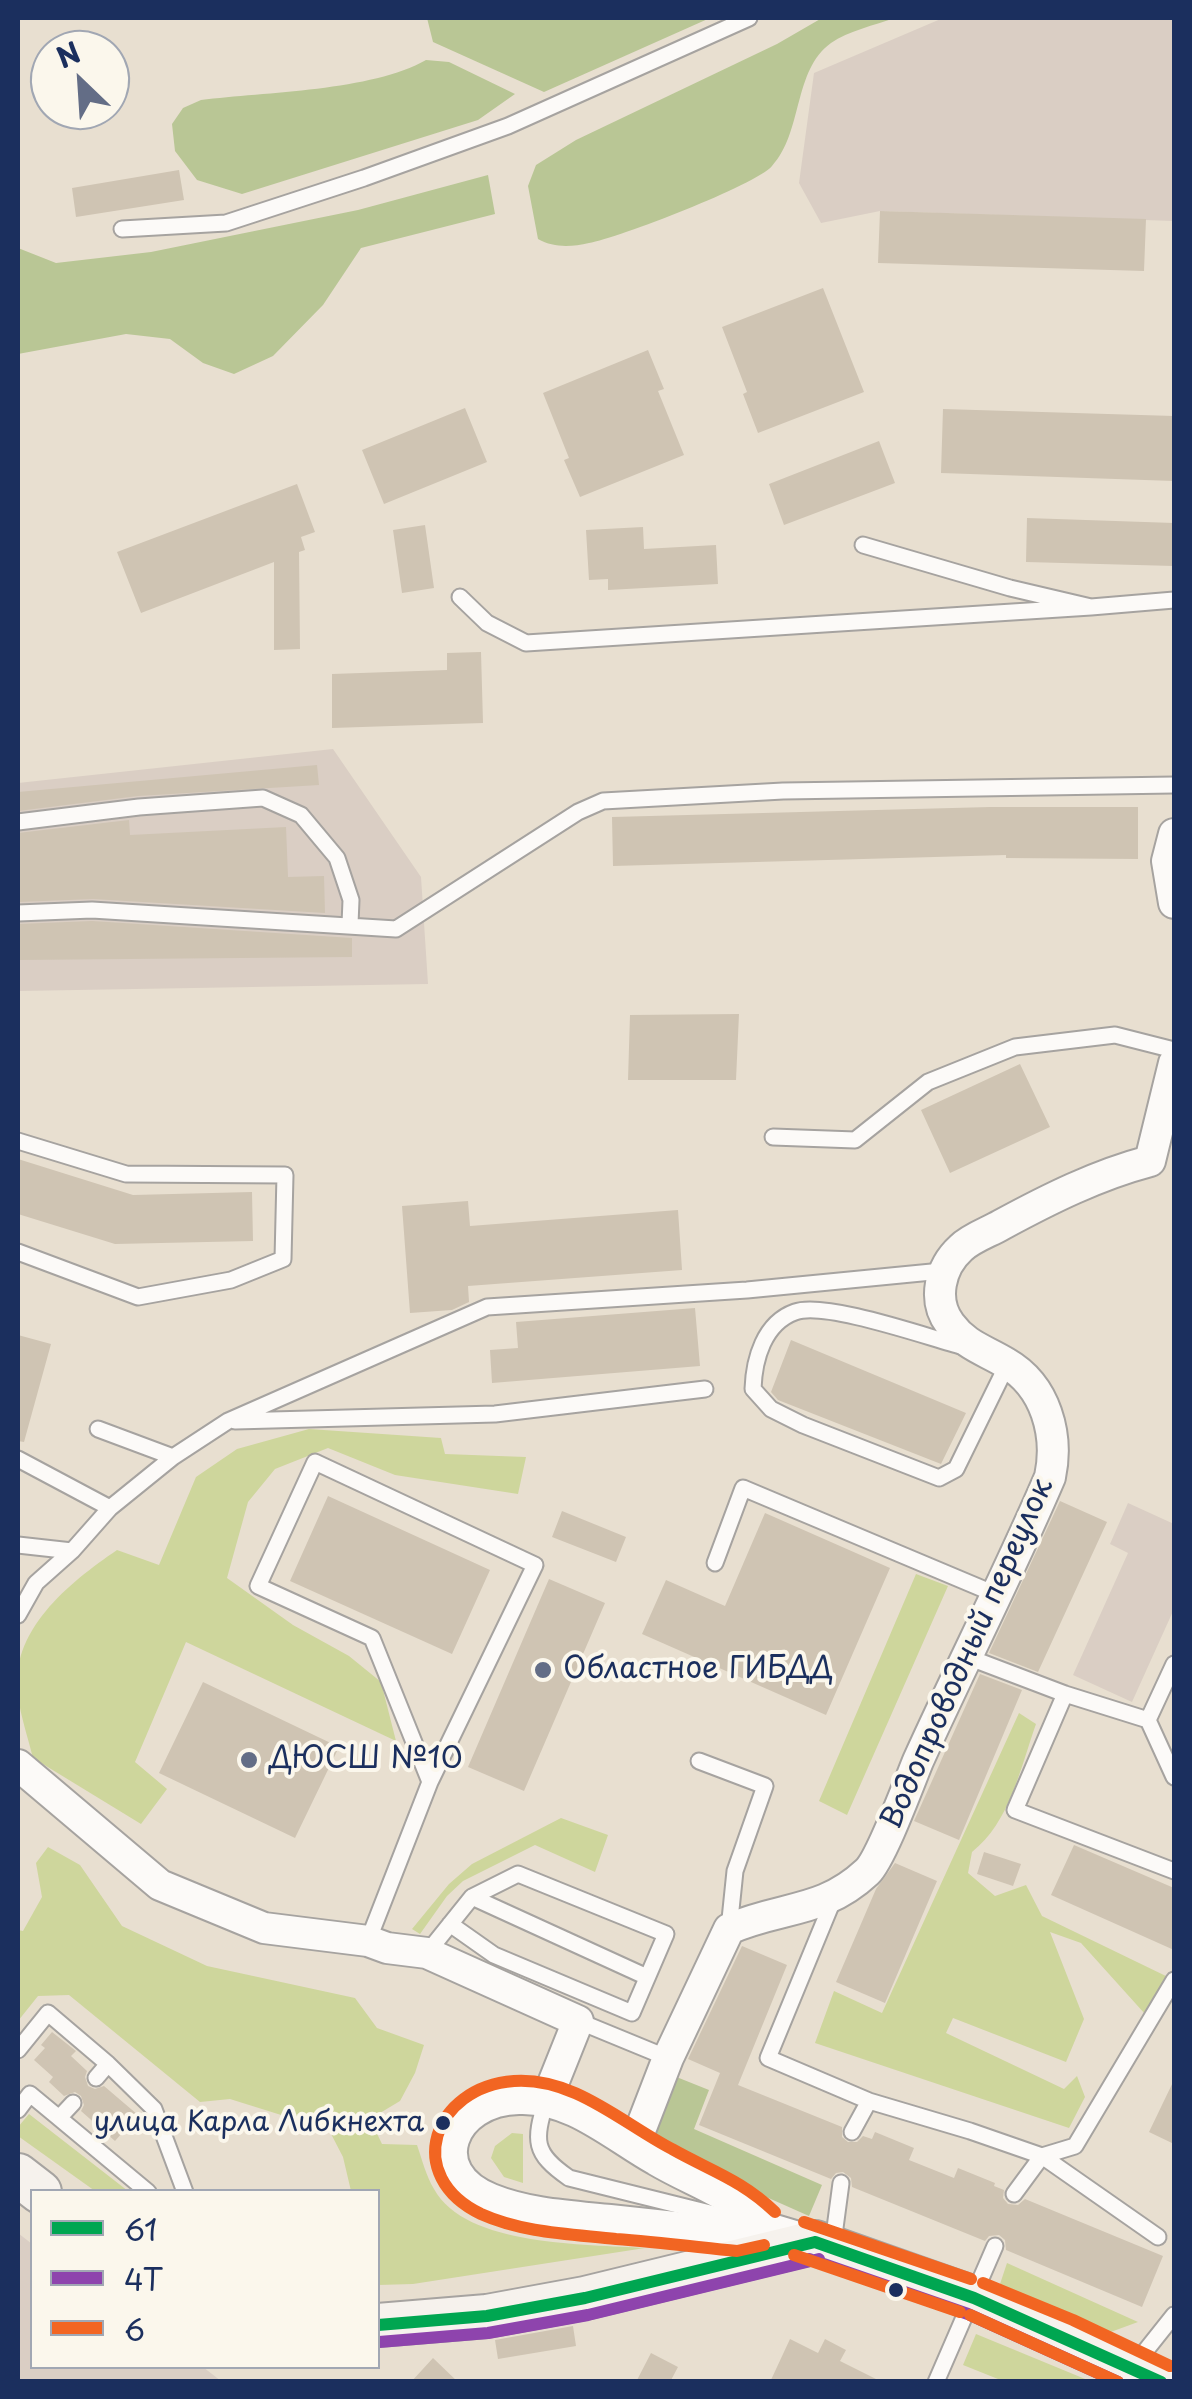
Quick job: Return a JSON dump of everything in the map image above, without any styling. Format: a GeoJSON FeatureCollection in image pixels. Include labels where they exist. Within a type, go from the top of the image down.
{"type":"FeatureCollection","features":[{"type":"Feature","properties":{"kind":"street"},"geometry":{"type":"LineString","coordinates":[[1174,834],[1167,862],[1174,904]]}},
{"type":"Feature","properties":{"kind":"street"},"geometry":{"type":"LineString","coordinates":[[942,1271],[962,1246],[1110,1171],[1162,1168],[1174,1063]]}},
{"type":"Feature","properties":{"kind":"street","name":"Водопроводный переулок"},"geometry":{"type":"LineString","coordinates":[[729,1929],[754,1918],[792,1912],[834,1898],[871,1868],[1050,1477],[1056,1452],[1050,1420],[1035,1390],[1008,1364],[978,1351],[948,1322],[940,1292],[942,1271]]}},
{"type":"Feature","properties":{"kind":"street"},"geometry":{"type":"LineString","coordinates":[[18,1765],[160,1885],[264,1928],[427,1953],[578,2021],[546,2101]]}},
{"type":"Feature","properties":{"kind":"street"},"geometry":{"type":"LineString","coordinates":[[634,2146],[668,2058],[729,1929]]}},
{"type":"Feature","properties":{"kind":"street"},"geometry":{"type":"LineString","coordinates":[[765,2227],[747,2207],[652,2159],[588,2117],[546,2101],[520,2098],[476,2109],[461,2122],[453,2137],[454,2161],[467,2184],[502,2202],[565,2216],[739,2234],[765,2227],[974,2298],[1140,2377]]}},
{"type":"Feature","properties":{"kind":"street"},"geometry":{"type":"LineString","coordinates":[[380,2325],[487,2316],[824,2244]]}},
{"type":"Feature","properties":{"kind":"lane"},"geometry":{"type":"LineString","coordinates":[[122,228],[226,223],[364,178],[508,126],[749,18]]}},
{"type":"Feature","properties":{"kind":"lane"},"geometry":{"type":"LineString","coordinates":[[862,545],[1091,607]]}},
{"type":"Feature","properties":{"kind":"lane"},"geometry":{"type":"LineString","coordinates":[[460,597],[487,623],[526,642],[1174,600]]}},
{"type":"Feature","properties":{"kind":"lane"},"geometry":{"type":"LineString","coordinates":[[18,913],[92,910],[396,928],[603,800],[783,791],[1174,786]]}},
{"type":"Feature","properties":{"kind":"lane"},"geometry":{"type":"LineString","coordinates":[[18,822],[139,807],[263,798],[300,815],[337,858],[351,900],[350,924]]}},
{"type":"Feature","properties":{"kind":"lane"},"geometry":{"type":"LineString","coordinates":[[773,1136],[855,1140],[928,1082],[1015,1046],[1115,1035],[1174,1050]]}},
{"type":"Feature","properties":{"kind":"lane"},"geometry":{"type":"LineString","coordinates":[[18,1141],[126,1174],[285,1175],[283,1259],[231,1280],[138,1297],[18,1252]]}},
{"type":"Feature","properties":{"kind":"lane"},"geometry":{"type":"LineString","coordinates":[[18,1616],[36,1583],[72,1551],[110,1508],[172,1457],[228,1421],[487,1307],[747,1290],[942,1271]]}},
{"type":"Feature","properties":{"kind":"lane"},"geometry":{"type":"LineString","coordinates":[[978,1351],[835,1312],[796,1311],[770,1329],[754,1366],[752,1389],[771,1409],[803,1425],[939,1478],[956,1469],[1008,1364]]}},
{"type":"Feature","properties":{"kind":"lane"},"geometry":{"type":"LineString","coordinates":[[228,1421],[496,1414],[704,1388]]}},
{"type":"Feature","properties":{"kind":"lane"},"geometry":{"type":"LineString","coordinates":[[98,1428],[172,1457]]}},
{"type":"Feature","properties":{"kind":"lane"},"geometry":{"type":"LineString","coordinates":[[18,1459],[110,1508]]}},
{"type":"Feature","properties":{"kind":"lane"},"geometry":{"type":"LineString","coordinates":[[368,1941],[430,1782],[535,1565],[316,1462],[258,1586],[372,1638],[430,1782]]}},
{"type":"Feature","properties":{"kind":"lane"},"geometry":{"type":"LineString","coordinates":[[714,1563],[743,1488],[995,1594]]}},
{"type":"Feature","properties":{"kind":"lane"},"geometry":{"type":"LineString","coordinates":[[18,1546],[72,1551]]}},
{"type":"Feature","properties":{"kind":"lane"},"geometry":{"type":"LineString","coordinates":[[965,1656],[1148,1720],[1174,1777]]}},
{"type":"Feature","properties":{"kind":"lane"},"geometry":{"type":"LineString","coordinates":[[1148,1720],[1174,1664]]}},
{"type":"Feature","properties":{"kind":"lane"},"geometry":{"type":"LineString","coordinates":[[1065,1694],[1015,1810],[1174,1871]]}},
{"type":"Feature","properties":{"kind":"lane"},"geometry":{"type":"LineString","coordinates":[[699,1761],[765,1786],[734,1871],[729,1929]]}},
{"type":"Feature","properties":{"kind":"lane"},"geometry":{"type":"LineString","coordinates":[[427,1953],[450,1924],[472,1897],[518,1874],[666,1934],[632,2014],[494,1956],[450,1924]]}},
{"type":"Feature","properties":{"kind":"lane"},"geometry":{"type":"LineString","coordinates":[[472,1897],[647,1977]]}},
{"type":"Feature","properties":{"kind":"lane"},"geometry":{"type":"LineString","coordinates":[[834,1898],[768,2058],[869,2102],[970,2130],[1042,2156],[1158,2236]]}},
{"type":"Feature","properties":{"kind":"lane"},"geometry":{"type":"LineString","coordinates":[[1014,2194],[1042,2156],[1075,2146],[1174,1980]]}},
{"type":"Feature","properties":{"kind":"lane"},"geometry":{"type":"LineString","coordinates":[[18,2050],[48,2013],[154,2110],[184,2189]]}},
{"type":"Feature","properties":{"kind":"lane"},"geometry":{"type":"LineString","coordinates":[[578,2021],[668,2058]]}},
{"type":"Feature","properties":{"kind":"lane"},"geometry":{"type":"LineString","coordinates":[[96,2078],[108,2064]]}},
{"type":"Feature","properties":{"kind":"lane"},"geometry":{"type":"LineString","coordinates":[[18,2110],[24,2089],[144,2189]]}},
{"type":"Feature","properties":{"kind":"lane"},"geometry":{"type":"LineString","coordinates":[[546,2101],[538,2130],[538,2148],[545,2162],[568,2178],[765,2227]]}},
{"type":"Feature","properties":{"kind":"lane"},"geometry":{"type":"LineString","coordinates":[[852,2132],[869,2102]]}},
{"type":"Feature","properties":{"kind":"lane"},"geometry":{"type":"LineString","coordinates":[[58,2118],[73,2104]]}},
{"type":"Feature","properties":{"kind":"lane"},"geometry":{"type":"LineString","coordinates":[[824,2244],[842,2183]]}},
{"type":"Feature","properties":{"kind":"lane"},"geometry":{"type":"LineString","coordinates":[[936,2382],[996,2246]]}},
{"type":"Feature","properties":{"kind":"lane"},"geometry":{"type":"LineString","coordinates":[[1140,2377],[1174,2315]]}},
{"type":"Feature","properties":{"kind":"shaded area"},"geometry":{"type":"Polygon","coordinates":[[[943,18],[1174,18],[1174,221],[880,211],[821,223],[799,183],[814,73],[943,18]]]}},
{"type":"Feature","properties":{"kind":"shaded area"},"geometry":{"type":"Polygon","coordinates":[[[333,749],[421,877],[428,984],[18,991],[18,783],[333,749]]]}},
{"type":"Feature","properties":{"kind":"shaded area"},"geometry":{"type":"Polygon","coordinates":[[[1128,1503],[1174,1524],[1174,1609],[1132,1702],[1073,1675],[1128,1553],[1110,1544],[1128,1503]]]}},
{"type":"Feature","properties":{"kind":"shaded area"},"geometry":{"type":"Polygon","coordinates":[[[18,2233],[30,2242],[30,2369],[206,2369],[221,2381],[18,2381],[18,2233]]]}},
{"type":"Feature","properties":{"kind":"green space"},"geometry":{"type":"Polygon","coordinates":[[[427,18],[710,18],[544,92],[433,42],[427,18]]]}},
{"type":"Feature","properties":{"kind":"green space"},"geometry":{"type":"Polygon","coordinates":[[[822,18],[895,18],[845,35],[819,55],[810,69],[782,152],[761,175],[605,239],[563,246],[538,239],[528,186],[536,165],[576,140],[777,44],[822,18]]]}},
{"type":"Feature","properties":{"kind":"green space"},"geometry":{"type":"Polygon","coordinates":[[[426,60],[449,62],[515,94],[478,120],[242,194],[197,180],[175,151],[172,124],[183,108],[201,100],[348,84],[426,60]]]}},
{"type":"Feature","properties":{"kind":"green space"},"geometry":{"type":"Polygon","coordinates":[[[488,175],[495,214],[361,248],[323,305],[273,356],[234,374],[203,363],[170,339],[126,334],[18,354],[18,248],[56,263],[151,252],[358,210],[488,175]]]}},
{"type":"Feature","properties":{"kind":"green space"},"geometry":{"type":"Polygon","coordinates":[[[309,1429],[441,1438],[445,1454],[526,1457],[518,1494],[395,1475],[328,1448],[275,1469],[248,1502],[227,1578],[293,1625],[349,1656],[381,1682],[396,1741],[186,1642],[135,1762],[167,1789],[141,1824],[33,1758],[19,1705],[17,1673],[22,1651],[46,1611],[117,1550],[159,1565],[196,1477],[237,1449],[309,1429]]]}},
{"type":"Feature","properties":{"kind":"green space"},"geometry":{"type":"Polygon","coordinates":[[[916,1574],[948,1586],[847,1815],[819,1801],[916,1574]]]}},
{"type":"Feature","properties":{"kind":"green space"},"geometry":{"type":"Polygon","coordinates":[[[1019,1713],[1036,1724],[1005,1810],[972,1852],[968,1873],[995,1896],[1026,1885],[1042,1916],[1170,1978],[1145,2014],[1081,1943],[1050,1932],[1084,2019],[1066,2062],[953,2018],[946,2033],[1064,2089],[1077,2076],[1085,2097],[1069,2128],[815,2043],[834,1991],[882,2013],[1019,1713]]]}},
{"type":"Feature","properties":{"kind":"green space"},"geometry":{"type":"Polygon","coordinates":[[[561,1818],[608,1835],[595,1872],[535,1845],[463,1881],[420,1934],[412,1929],[449,1884],[472,1864],[561,1818]]]}},
{"type":"Feature","properties":{"kind":"green space"},"geometry":{"type":"Polygon","coordinates":[[[48,1847],[80,1865],[122,1926],[207,1966],[355,1998],[377,2028],[424,2045],[400,2101],[370,2119],[382,2144],[417,2145],[434,2189],[450,2208],[472,2222],[529,2239],[645,2248],[413,2284],[380,2285],[380,2189],[351,2189],[343,2157],[329,2130],[230,2099],[200,2102],[69,1995],[38,1996],[18,2021],[18,1930],[23,1931],[42,1897],[36,1863],[48,1847]]]}},
{"type":"Feature","properties":{"kind":"green space"},"geometry":{"type":"Polygon","coordinates":[[[674,2076],[709,2090],[694,2129],[822,2185],[809,2216],[665,2152],[654,2132],[674,2076]]]}},
{"type":"Feature","properties":{"kind":"green space"},"geometry":{"type":"Polygon","coordinates":[[[29,2114],[125,2189],[92,2189],[18,2136],[18,2127],[29,2114]]]}},
{"type":"Feature","properties":{"kind":"green space"},"geometry":{"type":"Polygon","coordinates":[[[512,2133],[523,2134],[523,2183],[504,2177],[491,2158],[495,2146],[512,2133]]]}},
{"type":"Feature","properties":{"kind":"green space"},"geometry":{"type":"Polygon","coordinates":[[[1007,2263],[1138,2322],[1108,2333],[998,2290],[1007,2263]]]}},
{"type":"Feature","properties":{"kind":"green space"},"geometry":{"type":"Polygon","coordinates":[[[976,2334],[1090,2381],[1003,2381],[963,2365],[976,2334]]]}},
{"type":"Feature","properties":{"kind":"building"},"geometry":{"type":"Polygon","coordinates":[[[179,170],[184,200],[76,217],[72,188],[179,170]]]}},
{"type":"Feature","properties":{"kind":"building"},"geometry":{"type":"Polygon","coordinates":[[[880,211],[1146,219],[1144,271],[878,263],[880,211]]]}},
{"type":"Feature","properties":{"kind":"building"},"geometry":{"type":"Polygon","coordinates":[[[823,288],[864,392],[758,433],[722,327],[823,288]]]}},
{"type":"Feature","properties":{"kind":"building"},"geometry":{"type":"Polygon","coordinates":[[[648,350],[664,389],[658,391],[684,455],[580,497],[543,393],[648,350]]]}},
{"type":"Feature","properties":{"kind":"building"},"geometry":{"type":"Polygon","coordinates":[[[465,408],[487,462],[384,504],[362,450],[465,408]]]}},
{"type":"Feature","properties":{"kind":"building"},"geometry":{"type":"Polygon","coordinates":[[[943,409],[1174,416],[1174,481],[941,473],[943,409]]]}},
{"type":"Feature","properties":{"kind":"building"},"geometry":{"type":"Polygon","coordinates":[[[879,441],[895,483],[784,525],[769,484],[879,441]]]}},
{"type":"Feature","properties":{"kind":"building"},"geometry":{"type":"Polygon","coordinates":[[[297,484],[315,532],[301,537],[305,550],[299,552],[300,649],[274,650],[274,562],[141,613],[117,552],[297,484]]]}},
{"type":"Feature","properties":{"kind":"building"},"geometry":{"type":"Polygon","coordinates":[[[1027,518],[1174,523],[1174,566],[1026,562],[1027,518]]]}},
{"type":"Feature","properties":{"kind":"building"},"geometry":{"type":"Polygon","coordinates":[[[425,525],[434,588],[402,593],[393,530],[425,525]]]}},
{"type":"Feature","properties":{"kind":"building"},"geometry":{"type":"Polygon","coordinates":[[[643,527],[644,549],[716,545],[718,584],[608,590],[608,579],[589,580],[586,530],[643,527]]]}},
{"type":"Feature","properties":{"kind":"building"},"geometry":{"type":"Polygon","coordinates":[[[481,652],[483,723],[332,728],[332,674],[447,670],[447,653],[481,652]]]}},
{"type":"Feature","properties":{"kind":"building"},"geometry":{"type":"Polygon","coordinates":[[[317,765],[319,785],[138,796],[18,811],[18,792],[317,765]]]}},
{"type":"Feature","properties":{"kind":"building"},"geometry":{"type":"Polygon","coordinates":[[[1138,807],[1138,859],[1006,855],[613,866],[612,817],[1138,807]]]}},
{"type":"Feature","properties":{"kind":"building"},"geometry":{"type":"Polygon","coordinates":[[[129,820],[130,835],[286,827],[288,877],[324,876],[325,913],[93,899],[18,902],[18,833],[129,820]]]}},
{"type":"Feature","properties":{"kind":"building"},"geometry":{"type":"Polygon","coordinates":[[[92,921],[352,938],[352,957],[18,960],[18,924],[92,921]]]}},
{"type":"Feature","properties":{"kind":"building"},"geometry":{"type":"Polygon","coordinates":[[[739,1014],[736,1080],[628,1080],[630,1015],[739,1014]]]}},
{"type":"Feature","properties":{"kind":"building"},"geometry":{"type":"Polygon","coordinates":[[[1020,1064],[1050,1127],[950,1173],[921,1110],[1020,1064]]]}},
{"type":"Feature","properties":{"kind":"building"},"geometry":{"type":"Polygon","coordinates":[[[18,1159],[133,1195],[252,1192],[253,1241],[115,1244],[18,1214],[18,1159]]]}},
{"type":"Feature","properties":{"kind":"building"},"geometry":{"type":"Polygon","coordinates":[[[468,1201],[470,1226],[678,1210],[682,1270],[468,1286],[469,1302],[452,1310],[410,1313],[402,1206],[468,1201]]]}},
{"type":"Feature","properties":{"kind":"building"},"geometry":{"type":"Polygon","coordinates":[[[695,1308],[700,1366],[492,1383],[490,1350],[518,1348],[516,1322],[695,1308]]]}},
{"type":"Feature","properties":{"kind":"building"},"geometry":{"type":"Polygon","coordinates":[[[18,1335],[51,1344],[24,1442],[18,1441],[18,1335]]]}},
{"type":"Feature","properties":{"kind":"building"},"geometry":{"type":"Polygon","coordinates":[[[791,1340],[966,1413],[941,1464],[778,1400],[771,1392],[791,1340]]]}},
{"type":"Feature","properties":{"kind":"building"},"geometry":{"type":"Polygon","coordinates":[[[328,1496],[490,1570],[452,1654],[290,1581],[328,1496]]]}},
{"type":"Feature","properties":{"kind":"building"},"geometry":{"type":"Polygon","coordinates":[[[1060,1501],[1107,1522],[1038,1672],[989,1653],[1060,1501]]]}},
{"type":"Feature","properties":{"kind":"building"},"geometry":{"type":"Polygon","coordinates":[[[562,1511],[626,1537],[616,1562],[552,1537],[562,1511]]]}},
{"type":"Feature","properties":{"kind":"building"},"geometry":{"type":"Polygon","coordinates":[[[765,1513],[890,1568],[826,1715],[642,1634],[666,1580],[725,1606],[765,1513]]]}},
{"type":"Feature","properties":{"kind":"building","name":"Областное ГИБДД"},"geometry":{"type":"Polygon","coordinates":[[[549,1579],[605,1603],[524,1791],[468,1767],[549,1579]]]}},
{"type":"Feature","properties":{"kind":"building"},"geometry":{"type":"Polygon","coordinates":[[[980,1674],[1022,1690],[959,1840],[914,1821],[980,1674]]]}},
{"type":"Feature","properties":{"kind":"building","name":"ДЮСШ №10"},"geometry":{"type":"Polygon","coordinates":[[[203,1682],[339,1747],[295,1838],[159,1773],[203,1682]]]}},
{"type":"Feature","properties":{"kind":"building"},"geometry":{"type":"Polygon","coordinates":[[[1074,1845],[1174,1888],[1174,1950],[1051,1895],[1074,1845]]]}},
{"type":"Feature","properties":{"kind":"building"},"geometry":{"type":"Polygon","coordinates":[[[984,1852],[1021,1864],[1013,1886],[977,1874],[984,1852]]]}},
{"type":"Feature","properties":{"kind":"building"},"geometry":{"type":"Polygon","coordinates":[[[895,1863],[937,1881],[885,2003],[836,1982],[876,1889],[895,1863]]]}},
{"type":"Feature","properties":{"kind":"building"},"geometry":{"type":"Polygon","coordinates":[[[742,1946],[787,1965],[738,2085],[842,2127],[842,2137],[848,2142],[857,2142],[863,2136],[872,2139],[875,2132],[914,2148],[909,2160],[954,2178],[958,2168],[995,2183],[1004,2190],[1003,2198],[1008,2204],[1018,2205],[1025,2199],[1163,2256],[1142,2307],[1006,2250],[1005,2240],[999,2235],[989,2236],[985,2241],[852,2187],[851,2178],[843,2172],[831,2179],[699,2125],[720,2073],[688,2059],[742,1946]]]}},
{"type":"Feature","properties":{"kind":"building"},"geometry":{"type":"Polygon","coordinates":[[[52,2032],[76,2051],[71,2056],[87,2071],[88,2086],[104,2086],[138,2115],[115,2141],[81,2111],[81,2096],[75,2092],[64,2096],[49,2082],[53,2077],[34,2060],[52,2032]]]}},
{"type":"Feature","properties":{"kind":"building"},"geometry":{"type":"Polygon","coordinates":[[[1174,2080],[1174,2144],[1149,2132],[1174,2080]]]}},
{"type":"Feature","properties":{"kind":"building"},"geometry":{"type":"Polygon","coordinates":[[[573,2326],[576,2346],[498,2359],[495,2340],[573,2326]]]}},
{"type":"Feature","properties":{"kind":"building"},"geometry":{"type":"Polygon","coordinates":[[[790,2339],[818,2353],[825,2339],[846,2350],[840,2361],[882,2382],[770,2382],[790,2339]]]}},
{"type":"Feature","properties":{"kind":"building"},"geometry":{"type":"Polygon","coordinates":[[[651,2353],[678,2367],[670,2382],[636,2382],[651,2353]]]}},
{"type":"Feature","properties":{"kind":"building"},"geometry":{"type":"Polygon","coordinates":[[[433,2358],[458,2382],[411,2382],[433,2358]]]}},
{"type":"Feature","properties":{"kind":"transit line","name":"6"},"geometry":{"type":"LineString","coordinates":[[764,2245],[737,2251],[547,2232],[497,2220],[456,2198],[441,2178],[435,2157],[438,2135],[447,2116],[464,2099],[486,2087],[514,2081],[557,2086],[597,2104],[738,2184],[775,2212]]}},
{"type":"Feature","properties":{"kind":"transit line","name":"6"},"geometry":{"type":"LineString","coordinates":[[804,2222],[971,2279]]}},
{"type":"Feature","properties":{"kind":"transit line","name":"61"},"geometry":{"type":"LineString","coordinates":[[815,2242],[974,2298],[1161,2382]]}},
{"type":"Feature","properties":{"kind":"transit line","name":"61"},"geometry":{"type":"LineString","coordinates":[[380,2325],[487,2316],[585,2298],[815,2242]]}},
{"type":"Feature","properties":{"kind":"transit line","name":"6"},"geometry":{"type":"LineString","coordinates":[[794,2255],[960,2312]]}},
{"type":"Feature","properties":{"kind":"transit line","name":"4Т"},"geometry":{"type":"LineString","coordinates":[[809,2259],[968,2314],[1118,2382]]}},
{"type":"Feature","properties":{"kind":"transit line","name":"4Т"},"geometry":{"type":"LineString","coordinates":[[380,2342],[488,2333],[588,2315],[819,2259]]}},
{"type":"Feature","properties":{"kind":"transit line","name":"6"},"geometry":{"type":"LineString","coordinates":[[983,2283],[1170,2366]]}},
{"type":"Feature","properties":{"kind":"transit line","name":"6"},"geometry":{"type":"LineString","coordinates":[[970,2315],[1118,2382]]}},
{"type":"Feature","properties":{"kind":"place","name":"Областное ГИБДД"},"geometry":{"type":"Point","coordinates":[543,1670]}},
{"type":"Feature","properties":{"kind":"place","name":"ДЮСШ №10"},"geometry":{"type":"Point","coordinates":[249,1760]}},
{"type":"Feature","properties":{"kind":"place","name":"улица Карла Либкнехта"},"geometry":{"type":"Point","coordinates":[443,2123]}}]}
